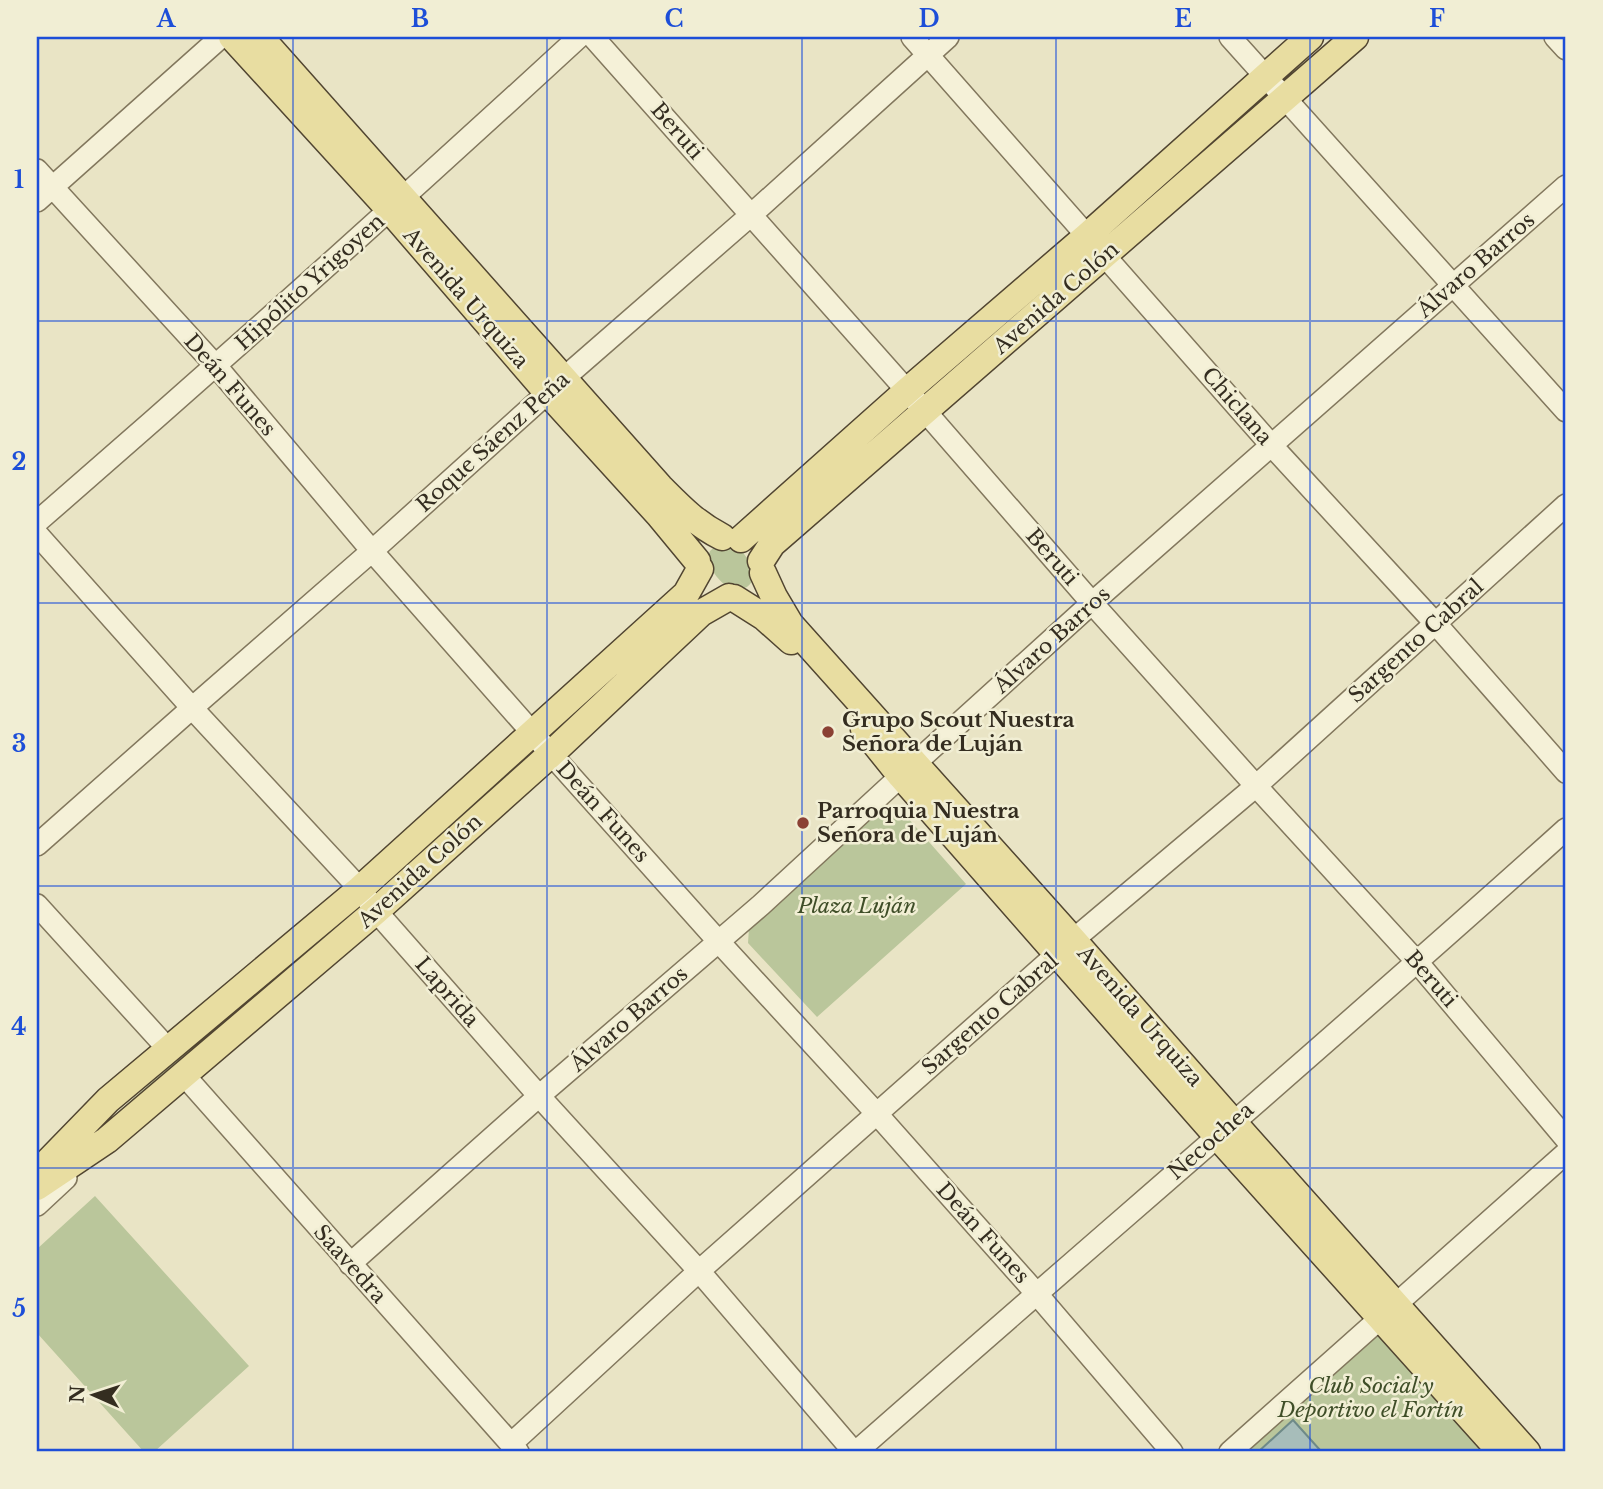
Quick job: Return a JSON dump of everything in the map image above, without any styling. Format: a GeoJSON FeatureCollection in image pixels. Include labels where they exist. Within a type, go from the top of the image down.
{"type":"FeatureCollection","features":[{"type":"Feature","properties":{"kind":"main road","name":"Avenida Urquiza"},"geometry":{"type":"LineString","coordinates":[[232,37],[397,204]]}},
{"type":"Feature","properties":{"kind":"main road","name":"Avenida Urquiza"},"geometry":{"type":"LineString","coordinates":[[260,37],[397,204],[555,385],[698,565]]}},
{"type":"Feature","properties":{"kind":"main road","name":"Avenida Colón"},"geometry":{"type":"LineString","coordinates":[[732,538],[1087,236],[1310,37]]}},
{"type":"Feature","properties":{"kind":"main road","name":"Avenida Colón"},"geometry":{"type":"LineString","coordinates":[[762,567],[772,544],[1355,37]]}},
{"type":"Feature","properties":{"kind":"main road","name":"Avenida Urquiza"},"geometry":{"type":"LineString","coordinates":[[555,385],[702,527],[732,538]]}},
{"type":"Feature","properties":{"kind":"main road"},"geometry":{"type":"LineString","coordinates":[[712,538],[732,538],[754,548],[762,567],[760,583],[746,597],[731,598],[717,591],[698,565],[698,551],[704,543],[712,538]]}},
{"type":"Feature","properties":{"kind":"main road","name":"Avenida Colón"},"geometry":{"type":"LineString","coordinates":[[37,1173],[108,1100],[360,889],[686,594],[698,565]]}},
{"type":"Feature","properties":{"kind":"main road","name":"Avenida Urquiza"},"geometry":{"type":"LineString","coordinates":[[762,567],[774,597],[790,624],[908,769]]}},
{"type":"Feature","properties":{"kind":"main road","name":"Avenida Urquiza"},"geometry":{"type":"LineString","coordinates":[[731,598],[764,617],[796,646],[1388,1311],[1527,1452]]}},
{"type":"Feature","properties":{"kind":"main road","name":"Avenida Colón"},"geometry":{"type":"LineString","coordinates":[[37,1187],[107,1140],[376,911],[551,754],[701,613],[731,598]]}},
{"type":"Feature","properties":{"kind":"main road","name":"Avenida Urquiza"},"geometry":{"type":"LineString","coordinates":[[1388,1311],[1501,1452]]}},
{"type":"Feature","properties":{"kind":"street"},"geometry":{"type":"LineString","coordinates":[[44,194],[221,37]]}},
{"type":"Feature","properties":{"kind":"street","name":"Hipólito Yrigoyen"},"geometry":{"type":"LineString","coordinates":[[37,522],[216,366],[579,37]]}},
{"type":"Feature","properties":{"kind":"street","name":"Beruti"},"geometry":{"type":"LineString","coordinates":[[593,37],[1092,603],[1418,963],[1566,1139]]}},
{"type":"Feature","properties":{"kind":"street","name":"Chiclana"},"geometry":{"type":"LineString","coordinates":[[912,37],[1272,446],[1436,624],[1566,772]]}},
{"type":"Feature","properties":{"kind":"street","name":"Roque Sáenz Peña"},"geometry":{"type":"LineString","coordinates":[[37,845],[372,551],[555,385],[751,215],[948,37]]}},
{"type":"Feature","properties":{"kind":"street"},"geometry":{"type":"LineString","coordinates":[[1230,37],[1566,411]]}},
{"type":"Feature","properties":{"kind":"street"},"geometry":{"type":"LineString","coordinates":[[1555,37],[1566,49]]}},
{"type":"Feature","properties":{"kind":"street","name":"Deán Funes"},"geometry":{"type":"LineString","coordinates":[[37,170],[44,194],[216,366],[372,551],[719,942],[1037,1293],[1172,1452]]}},
{"type":"Feature","properties":{"kind":"street","name":"Álvaro Barros"},"geometry":{"type":"LineString","coordinates":[[350,1264],[539,1096],[761,905],[1092,603],[1566,186]]}},
{"type":"Feature","properties":{"kind":"street","name":"Sargento Cabral"},"geometry":{"type":"LineString","coordinates":[[515,1448],[699,1271],[1066,947],[1256,786],[1566,505]]}},
{"type":"Feature","properties":{"kind":"street","name":"Laprida"},"geometry":{"type":"LineString","coordinates":[[37,534],[192,708],[360,889],[376,911],[539,1096],[699,1271],[855,1452]]}},
{"type":"Feature","properties":{"kind":"street","name":"Necochea"},"geometry":{"type":"LineString","coordinates":[[855,1452],[1418,963],[1566,829]]}},
{"type":"Feature","properties":{"kind":"street"},"geometry":{"type":"LineString","coordinates":[[37,905],[168,1049]]}},
{"type":"Feature","properties":{"kind":"street","name":"Saavedra"},"geometry":{"type":"LineString","coordinates":[[183,1074],[515,1448]]}},
{"type":"Feature","properties":{"kind":"street","name":"Avenida Colón"},"geometry":{"type":"LineString","coordinates":[[37,1157],[108,1100]]}},
{"type":"Feature","properties":{"kind":"street","name":"Avenida Colón"},"geometry":{"type":"LineString","coordinates":[[37,1205],[107,1140]]}},
{"type":"Feature","properties":{"kind":"street"},"geometry":{"type":"LineString","coordinates":[[1230,1452],[1566,1153]]}},
{"type":"Feature","properties":{"kind":"green space"},"geometry":{"type":"Polygon","coordinates":[[[719,543],[739,548],[753,568],[750,584],[744,589],[725,585],[707,559],[710,551],[719,543]]]}},
{"type":"Feature","properties":{"kind":"green space","name":"Plaza Luján"},"geometry":{"type":"Polygon","coordinates":[[[881,807],[900,809],[966,884],[817,1017],[748,943],[749,928],[881,807]]]}},
{"type":"Feature","properties":{"kind":"green space"},"geometry":{"type":"Polygon","coordinates":[[[343,915],[347,919],[115,1123],[111,1118],[343,915]]]}},
{"type":"Feature","properties":{"kind":"green space"},"geometry":{"type":"Polygon","coordinates":[[[95,1196],[249,1366],[154,1452],[144,1452],[37,1333],[37,1249],[95,1196]]]}},
{"type":"Feature","properties":{"kind":"green space","name":"Club Social y Deportivo el Fortín"},"geometry":{"type":"Polygon","coordinates":[[[1375,1320],[1491,1452],[1228,1452],[1375,1320]]]}},
{"type":"Feature","properties":{"kind":"water"},"geometry":{"type":"Polygon","coordinates":[[[1293,1420],[1320,1450],[1318,1452],[1258,1452],[1293,1420]]]}},
{"type":"Feature","properties":{"kind":"place","name":"Grupo Scout Nuestra Señora de Luján"},"geometry":{"type":"Point","coordinates":[828,732]}},
{"type":"Feature","properties":{"kind":"place","name":"Parroquia Nuestra Señora de Luján"},"geometry":{"type":"Point","coordinates":[803,823]}}]}
